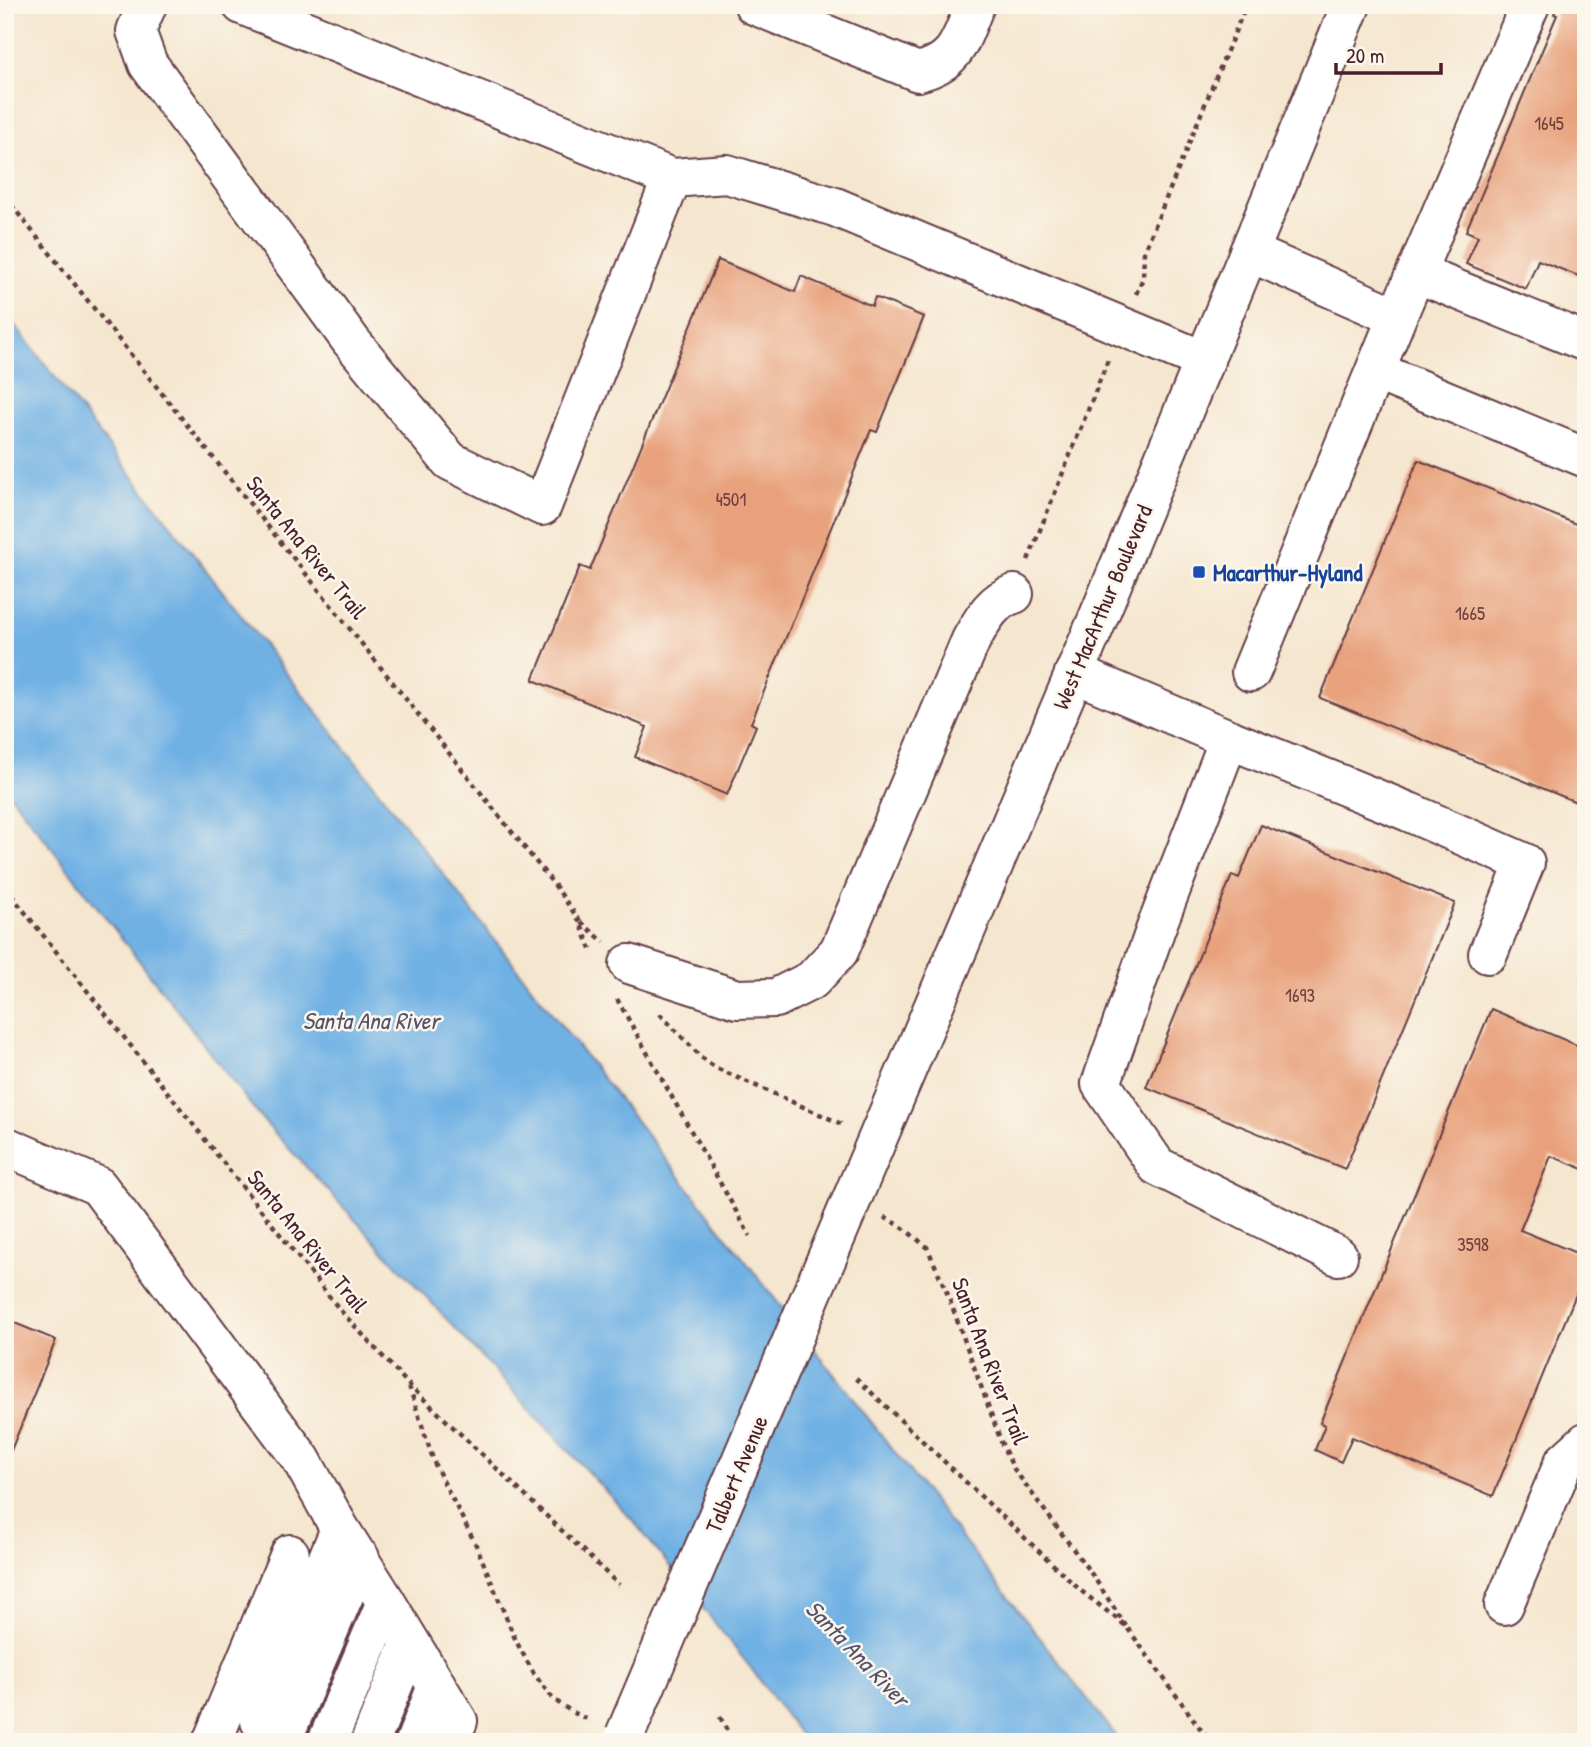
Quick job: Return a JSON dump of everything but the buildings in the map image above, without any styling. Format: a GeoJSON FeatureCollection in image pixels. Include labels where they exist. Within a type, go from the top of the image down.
{"type":"FeatureCollection","features":[{"type":"Feature","properties":{"kind":"main road"},"geometry":{"type":"LineString","coordinates":[[147,5],[136,32],[148,64],[351,341],[450,461],[541,506],[673,178]]}},
{"type":"Feature","properties":{"kind":"main road"},"geometry":{"type":"LineString","coordinates":[[242,5],[673,178],[727,174],[835,207],[1205,361]]}},
{"type":"Feature","properties":{"kind":"main road"},"geometry":{"type":"LineString","coordinates":[[768,8],[918,72],[937,67],[956,50],[975,5]]}},
{"type":"Feature","properties":{"kind":"main road","name":"West MacArthur Boulevard"},"geometry":{"type":"LineString","coordinates":[[851,1203],[1205,361],[1351,5]]}},
{"type":"Feature","properties":{"kind":"main road"},"geometry":{"type":"LineString","coordinates":[[1251,672],[1374,371],[1530,5]]}},
{"type":"Feature","properties":{"kind":"main road"},"geometry":{"type":"LineString","coordinates":[[1249,252],[1397,317]]}},
{"type":"Feature","properties":{"kind":"main road"},"geometry":{"type":"LineString","coordinates":[[1416,273],[1586,342]]}},
{"type":"Feature","properties":{"kind":"main road"},"geometry":{"type":"LineString","coordinates":[[1374,371],[1586,458]]}},
{"type":"Feature","properties":{"kind":"main road"},"geometry":{"type":"LineString","coordinates":[[612,972],[737,999],[776,998],[812,980],[839,951],[971,640],[990,608],[1002,598],[1014,594]]}},
{"type":"Feature","properties":{"kind":"main road"},"geometry":{"type":"LineString","coordinates":[[1074,673],[1525,863],[1488,954]]}},
{"type":"Feature","properties":{"kind":"main road"},"geometry":{"type":"LineString","coordinates":[[1229,739],[1156,928],[1101,1084],[1157,1166],[1338,1256]]}},
{"type":"Feature","properties":{"kind":"main road"},"geometry":{"type":"LineString","coordinates":[[7,1147],[97,1186],[301,1460],[458,1721],[449,1742]]}},
{"type":"Feature","properties":{"kind":"main road","name":"Talbert Avenue"},"geometry":{"type":"LineString","coordinates":[[624,1739],[851,1203]]}},
{"type":"Feature","properties":{"kind":"main road"},"geometry":{"type":"LineString","coordinates":[[1504,1605],[1564,1462],[1586,1442]]}},
{"type":"Feature","properties":{"kind":"main road"},"geometry":{"type":"LineString","coordinates":[[273,1726],[350,1543]]}},
{"type":"Feature","properties":{"kind":"main road"},"geometry":{"type":"LineString","coordinates":[[212,1742],[290,1554]]}},
{"type":"Feature","properties":{"kind":"main road"},"geometry":{"type":"LineString","coordinates":[[327,1742],[386,1602]]}},
{"type":"Feature","properties":{"kind":"main road"},"geometry":{"type":"LineString","coordinates":[[370,1742],[410,1643]]}},
{"type":"Feature","properties":{"kind":"main road"},"geometry":{"type":"LineString","coordinates":[[415,1742],[437,1686]]}},
{"type":"Feature","properties":{"kind":"path","name":"Santa Ana River Trail"},"geometry":{"type":"LineString","coordinates":[[5,197],[579,920],[612,972],[750,1236]]}},
{"type":"Feature","properties":{"kind":"path","name":"Santa Ana River Trail"},"geometry":{"type":"LineString","coordinates":[[5,887],[340,1310],[409,1385],[619,1585]]}},
{"type":"Feature","properties":{"kind":"path","name":"Santa Ana River Trail"},"geometry":{"type":"LineString","coordinates":[[579,920],[612,972]]}},
{"type":"Feature","properties":{"kind":"path"},"geometry":{"type":"LineString","coordinates":[[659,1012],[701,1057],[716,1068],[878,1139]]}},
{"type":"Feature","properties":{"kind":"path","name":"Santa Ana River Trail"},"geometry":{"type":"LineString","coordinates":[[851,1203],[902,1227],[928,1247],[1003,1447],[1014,1469],[1210,1742]]}},
{"type":"Feature","properties":{"kind":"path","name":"Santa Ana River Trail"},"geometry":{"type":"LineString","coordinates":[[856,1378],[1080,1590],[1126,1626]]}},
{"type":"Feature","properties":{"kind":"path"},"geometry":{"type":"LineString","coordinates":[[409,1385],[435,1465],[476,1545],[516,1640],[534,1674],[553,1699],[624,1739]]}},
{"type":"Feature","properties":{"kind":"path"},"geometry":{"type":"LineString","coordinates":[[720,1717],[733,1742]]}},
{"type":"Feature","properties":{"kind":"water","name":"Santa Ana River"},"geometry":{"type":"Polygon","coordinates":[[[5,313],[1121,1742],[805,1742],[750,1667],[635,1523],[261,1118],[5,788],[5,313]]]}},
{"type":"Feature","properties":{"kind":"place","name":"Macarthur-Hyland"},"geometry":{"type":"Point","coordinates":[1199,572]}}]}
